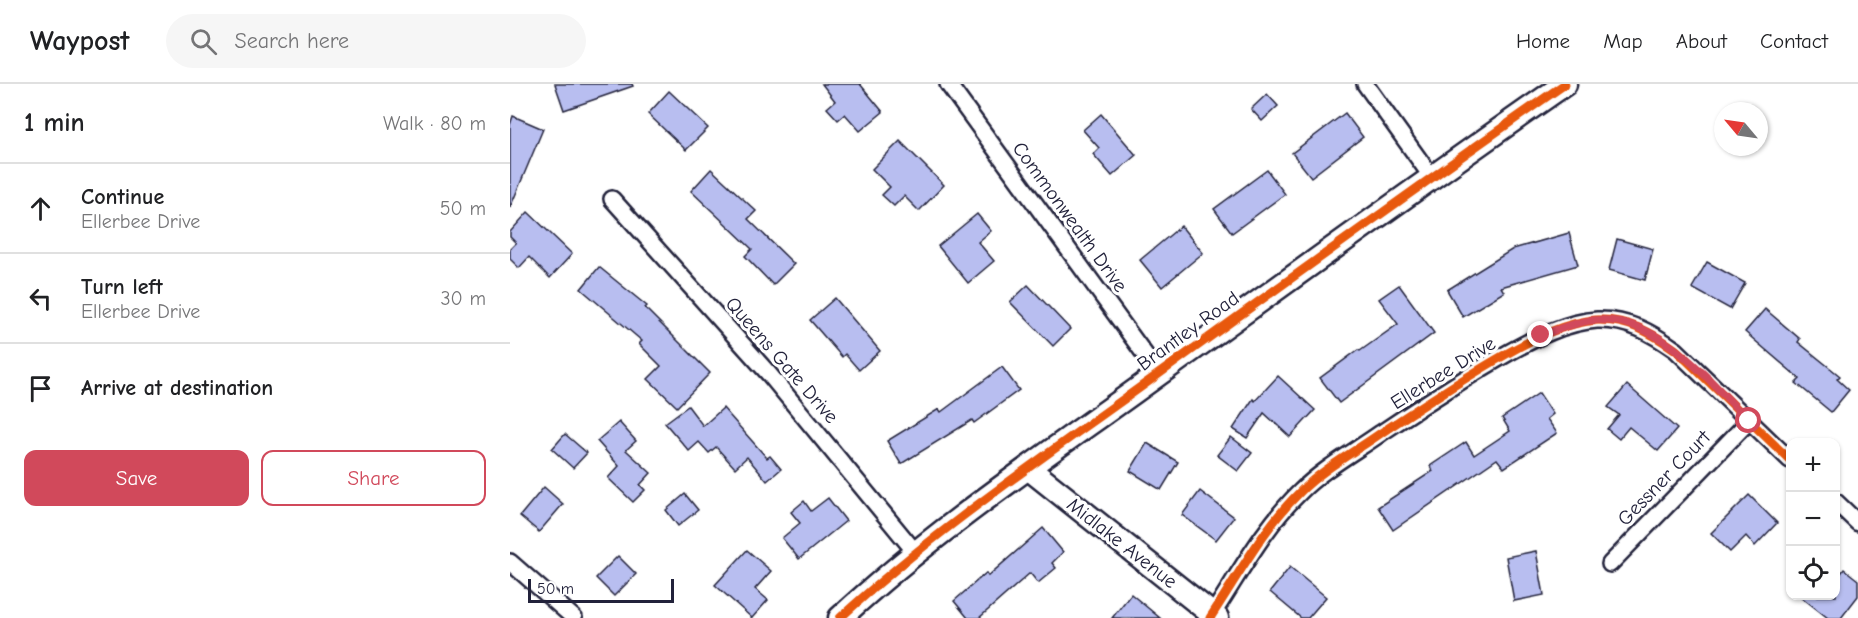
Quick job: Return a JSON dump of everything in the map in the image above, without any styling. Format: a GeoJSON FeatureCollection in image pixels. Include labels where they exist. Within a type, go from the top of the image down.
{"type":"FeatureCollection","features":[{"type":"Feature","properties":{"kind":"street","name":"Commonwealth Drive"},"geometry":{"type":"LineString","coordinates":[[948,84],[1159,374]]}},
{"type":"Feature","properties":{"kind":"street"},"geometry":{"type":"LineString","coordinates":[[1365,84],[1431,176]]}},
{"type":"Feature","properties":{"kind":"street","name":"Brantley Road"},"geometry":{"type":"LineString","coordinates":[[840,618],[916,553],[1028,468],[1431,176],[1565,84]]}},
{"type":"Feature","properties":{"kind":"street","name":"Queens Gate Drive"},"geometry":{"type":"LineString","coordinates":[[612,199],[769,374],[916,553]]}},
{"type":"Feature","properties":{"kind":"street","name":"Ellerbee Drive"},"geometry":{"type":"LineString","coordinates":[[1213,617],[1248,560],[1284,510],[1300,491],[1325,471],[1463,378],[1541,335],[1584,321],[1622,322],[1637,326],[1657,336],[1676,350],[1786,455]]}},
{"type":"Feature","properties":{"kind":"street","name":"Gessner Court"},"geometry":{"type":"LineString","coordinates":[[1610,564],[1749,421]]}},
{"type":"Feature","properties":{"kind":"street","name":"Midlake Avenue"},"geometry":{"type":"LineString","coordinates":[[1028,468],[1213,617]]}},
{"type":"Feature","properties":{"kind":"street"},"geometry":{"type":"LineString","coordinates":[[1840,506],[1858,523]]}},
{"type":"Feature","properties":{"kind":"street"},"geometry":{"type":"LineString","coordinates":[[510,562],[574,618]]}},
{"type":"Feature","properties":{"kind":"building"},"geometry":{"type":"Polygon","coordinates":[[[555,84],[632,84],[633,86],[564,110],[555,84]]]}},
{"type":"Feature","properties":{"kind":"building"},"geometry":{"type":"Polygon","coordinates":[[[822,84],[860,84],[883,112],[860,131],[845,114],[838,120],[827,108],[835,101],[822,84]]]}},
{"type":"Feature","properties":{"kind":"building"},"geometry":{"type":"Polygon","coordinates":[[[669,91],[708,128],[686,150],[648,114],[669,91]]]}},
{"type":"Feature","properties":{"kind":"building"},"geometry":{"type":"Polygon","coordinates":[[[1267,94],[1278,106],[1262,121],[1251,109],[1267,94]]]}},
{"type":"Feature","properties":{"kind":"building"},"geometry":{"type":"Polygon","coordinates":[[[1345,113],[1363,137],[1311,177],[1292,153],[1345,113]]]}},
{"type":"Feature","properties":{"kind":"building"},"geometry":{"type":"Polygon","coordinates":[[[1101,114],[1136,155],[1112,176],[1093,154],[1099,148],[1083,130],[1101,114]]]}},
{"type":"Feature","properties":{"kind":"building"},"geometry":{"type":"Polygon","coordinates":[[[513,116],[543,129],[510,208],[510,125],[513,116]]]}},
{"type":"Feature","properties":{"kind":"building"},"geometry":{"type":"Polygon","coordinates":[[[900,141],[944,185],[919,211],[904,196],[894,206],[882,195],[890,187],[872,169],[900,141]]]}},
{"type":"Feature","properties":{"kind":"building"},"geometry":{"type":"Polygon","coordinates":[[[711,169],[756,211],[748,219],[794,264],[773,285],[745,256],[752,249],[691,191],[711,169]]]}},
{"type":"Feature","properties":{"kind":"building"},"geometry":{"type":"Polygon","coordinates":[[[1267,170],[1285,194],[1232,233],[1214,209],[1267,170]]]}},
{"type":"Feature","properties":{"kind":"building"},"geometry":{"type":"Polygon","coordinates":[[[528,212],[572,254],[550,278],[529,257],[519,268],[510,259],[510,249],[516,243],[510,237],[510,232],[528,212]]]}},
{"type":"Feature","properties":{"kind":"building"},"geometry":{"type":"Polygon","coordinates":[[[977,214],[991,231],[978,242],[994,261],[968,283],[938,246],[977,214]]]}},
{"type":"Feature","properties":{"kind":"building"},"geometry":{"type":"Polygon","coordinates":[[[1181,226],[1203,253],[1162,287],[1140,260],[1181,226]]]}},
{"type":"Feature","properties":{"kind":"building"},"geometry":{"type":"Polygon","coordinates":[[[1569,233],[1578,265],[1501,287],[1504,292],[1463,317],[1447,290],[1513,249],[1569,233]]]}},
{"type":"Feature","properties":{"kind":"building"},"geometry":{"type":"Polygon","coordinates":[[[1617,239],[1653,249],[1645,280],[1609,270],[1617,239]]]}},
{"type":"Feature","properties":{"kind":"building"},"geometry":{"type":"Polygon","coordinates":[[[1707,262],[1745,283],[1730,309],[1692,288],[1707,262]]]}},
{"type":"Feature","properties":{"kind":"building"},"geometry":{"type":"Polygon","coordinates":[[[599,267],[647,306],[645,308],[710,373],[677,407],[648,379],[661,366],[639,344],[642,341],[581,289],[599,267]]]}},
{"type":"Feature","properties":{"kind":"building"},"geometry":{"type":"Polygon","coordinates":[[[1028,285],[1070,329],[1053,346],[1010,302],[1028,285]]]}},
{"type":"Feature","properties":{"kind":"building"},"geometry":{"type":"Polygon","coordinates":[[[1399,285],[1434,333],[1339,403],[1320,378],[1398,324],[1379,299],[1399,285]]]}},
{"type":"Feature","properties":{"kind":"building"},"geometry":{"type":"Polygon","coordinates":[[[835,298],[880,351],[859,370],[845,354],[842,357],[810,320],[835,298]]]}},
{"type":"Feature","properties":{"kind":"building"},"geometry":{"type":"Polygon","coordinates":[[[1765,309],[1800,339],[1798,342],[1840,376],[1837,379],[1849,390],[1831,412],[1796,383],[1800,379],[1745,332],[1765,309]]]}},
{"type":"Feature","properties":{"kind":"building"},"geometry":{"type":"Polygon","coordinates":[[[1002,367],[1019,390],[974,423],[972,420],[901,464],[887,441],[939,409],[941,412],[1002,367]]]}},
{"type":"Feature","properties":{"kind":"building"},"geometry":{"type":"Polygon","coordinates":[[[1278,376],[1315,410],[1290,437],[1264,413],[1247,438],[1233,429],[1253,399],[1255,401],[1278,376]]]}},
{"type":"Feature","properties":{"kind":"building"},"geometry":{"type":"Polygon","coordinates":[[[1627,385],[1677,429],[1658,451],[1629,427],[1619,439],[1607,429],[1619,415],[1608,407],[1627,385]]]}},
{"type":"Feature","properties":{"kind":"building"},"geometry":{"type":"Polygon","coordinates":[[[1539,393],[1553,414],[1547,419],[1557,433],[1504,468],[1497,459],[1393,530],[1378,507],[1433,471],[1430,466],[1466,442],[1474,455],[1510,431],[1502,418],[1539,393]]]}},
{"type":"Feature","properties":{"kind":"building"},"geometry":{"type":"Polygon","coordinates":[[[688,406],[703,426],[723,408],[767,458],[770,456],[781,469],[767,481],[747,457],[735,468],[716,447],[709,453],[699,442],[689,451],[665,423],[688,406]]]}},
{"type":"Feature","properties":{"kind":"building"},"geometry":{"type":"Polygon","coordinates":[[[619,422],[636,441],[626,450],[651,473],[640,485],[645,490],[633,502],[608,478],[619,466],[597,441],[619,422]]]}},
{"type":"Feature","properties":{"kind":"building"},"geometry":{"type":"Polygon","coordinates":[[[565,434],[587,453],[573,468],[552,449],[565,434]]]}},
{"type":"Feature","properties":{"kind":"building"},"geometry":{"type":"Polygon","coordinates":[[[1231,437],[1252,453],[1238,471],[1217,455],[1231,437]]]}},
{"type":"Feature","properties":{"kind":"building"},"geometry":{"type":"Polygon","coordinates":[[[1147,443],[1178,462],[1161,490],[1130,471],[1147,443]]]}},
{"type":"Feature","properties":{"kind":"building"},"geometry":{"type":"Polygon","coordinates":[[[544,487],[563,504],[539,532],[520,516],[544,487]]]}},
{"type":"Feature","properties":{"kind":"building"},"geometry":{"type":"Polygon","coordinates":[[[1200,491],[1234,517],[1216,540],[1182,515],[1200,491]]]}},
{"type":"Feature","properties":{"kind":"building"},"geometry":{"type":"Polygon","coordinates":[[[685,494],[698,510],[678,526],[666,510],[685,494]]]}},
{"type":"Feature","properties":{"kind":"building"},"geometry":{"type":"Polygon","coordinates":[[[1749,495],[1777,523],[1755,546],[1746,536],[1730,552],[1711,533],[1749,495]]]}},
{"type":"Feature","properties":{"kind":"building"},"geometry":{"type":"Polygon","coordinates":[[[828,498],[846,521],[799,559],[782,538],[800,523],[791,512],[804,501],[811,511],[828,498]]]}},
{"type":"Feature","properties":{"kind":"building"},"geometry":{"type":"Polygon","coordinates":[[[1043,528],[1063,552],[1052,563],[1056,568],[1038,583],[1030,573],[979,618],[968,618],[954,601],[986,573],[988,576],[1043,528]]]}},
{"type":"Feature","properties":{"kind":"building"},"geometry":{"type":"Polygon","coordinates":[[[747,550],[771,571],[755,589],[768,600],[752,618],[715,585],[747,550]]]}},
{"type":"Feature","properties":{"kind":"building"},"geometry":{"type":"Polygon","coordinates":[[[1536,551],[1544,595],[1514,601],[1506,557],[1536,551]]]}},
{"type":"Feature","properties":{"kind":"building"},"geometry":{"type":"Polygon","coordinates":[[[618,556],[636,574],[614,596],[596,578],[618,556]]]}},
{"type":"Feature","properties":{"kind":"building"},"geometry":{"type":"Polygon","coordinates":[[[1290,567],[1326,597],[1308,618],[1301,618],[1270,592],[1290,567]]]}},
{"type":"Feature","properties":{"kind":"building"},"geometry":{"type":"Polygon","coordinates":[[[1844,569],[1858,580],[1858,596],[1841,618],[1828,618],[1805,600],[1840,600],[1840,574],[1844,569]]]}},
{"type":"Feature","properties":{"kind":"building"},"geometry":{"type":"Polygon","coordinates":[[[1131,594],[1160,618],[1112,618],[1131,594]]]}},
{"type":"Feature","properties":{"kind":"cycle path"},"geometry":{"type":"LineString","coordinates":[[840,618],[952,524],[991,495],[1356,231],[1565,84]]}},
{"type":"Feature","properties":{"kind":"cycle path"},"geometry":{"type":"LineString","coordinates":[[1210,618],[1274,521],[1300,492],[1319,476],[1412,412],[1492,362],[1562,327],[1585,321],[1608,320],[1639,328],[1658,338],[1676,350],[1786,456]]}},
{"type":"Feature","properties":{"kind":"route"},"geometry":{"type":"LineString","coordinates":[[1541,335],[1584,321],[1622,322],[1637,326],[1657,336],[1676,350],[1749,421]]}}]}
